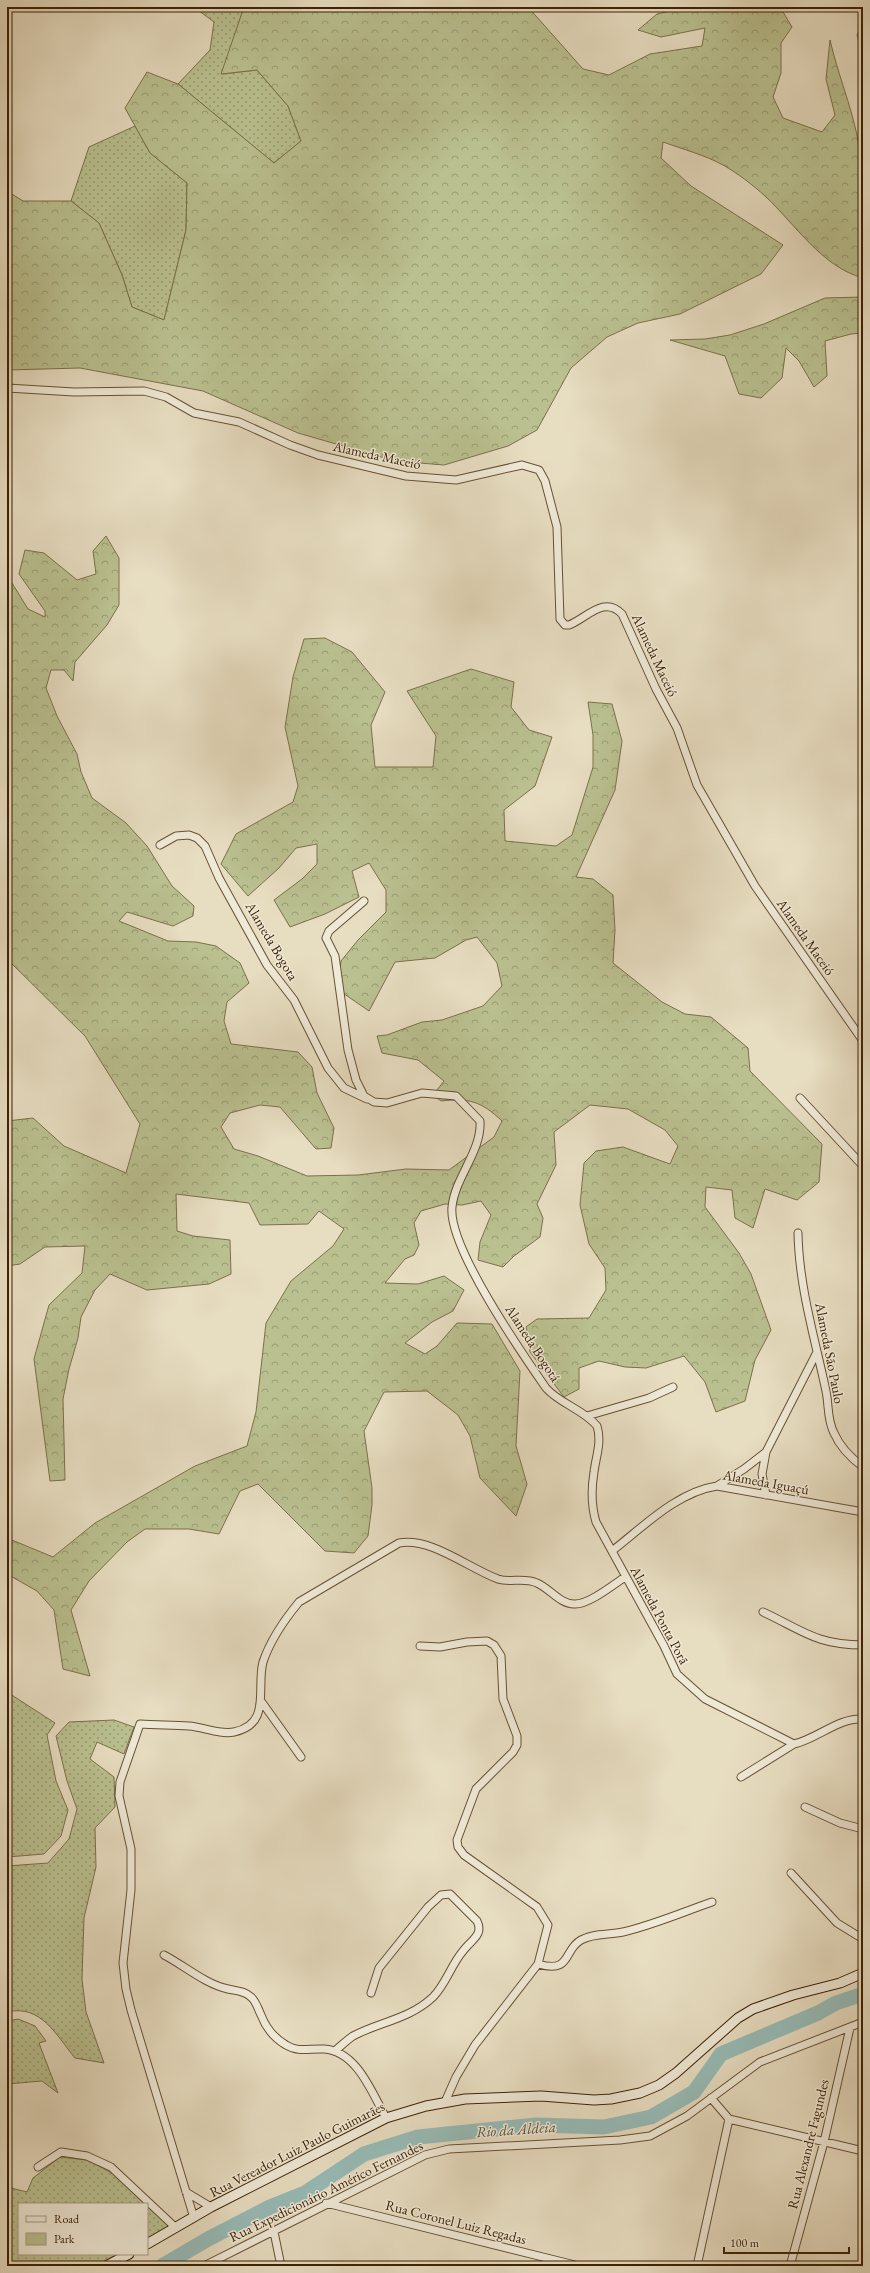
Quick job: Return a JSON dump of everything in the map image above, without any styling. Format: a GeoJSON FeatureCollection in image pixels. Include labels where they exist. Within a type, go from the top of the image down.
{"type":"FeatureCollection","features":[{"type":"Feature","properties":{"kind":"street","name":"Alameda Maceió"},"geometry":{"type":"LineString","coordinates":[[7,388],[74,392],[144,391],[166,398],[194,413],[239,422],[318,455],[406,476],[456,480],[522,465],[539,470],[545,481],[556,527],[560,619],[565,625],[569,625],[604,606],[613,607],[622,614],[656,689],[677,728],[697,786],[755,886],[863,1041]]}},
{"type":"Feature","properties":{"kind":"street","name":"Alameda Bogota"},"geometry":{"type":"LineString","coordinates":[[160,845],[176,836],[189,835],[197,838],[205,846],[219,878],[264,959],[275,977],[294,1000],[328,1068],[344,1088],[369,1100],[387,1103],[422,1093],[454,1096],[466,1105],[480,1120],[478,1138],[452,1206],[455,1232],[470,1268]]}},
{"type":"Feature","properties":{"kind":"street"},"geometry":{"type":"LineString","coordinates":[[364,901],[329,931],[326,938],[335,956],[348,1050],[359,1090],[369,1100]]}},
{"type":"Feature","properties":{"kind":"street"},"geometry":{"type":"LineString","coordinates":[[800,1098],[863,1166]]}},
{"type":"Feature","properties":{"kind":"street","name":"Alameda São Paulo"},"geometry":{"type":"LineString","coordinates":[[798,1233],[802,1282],[833,1432],[844,1450],[863,1467]]}},
{"type":"Feature","properties":{"kind":"street","name":"Alameda Bogotá"},"geometry":{"type":"LineString","coordinates":[[470,1268],[546,1388],[561,1402],[587,1416],[597,1426],[600,1439],[592,1488],[593,1513],[596,1522],[612,1551]]}},
{"type":"Feature","properties":{"kind":"street"},"geometry":{"type":"LineString","coordinates":[[766,1495],[762,1474],[766,1452],[817,1352]]}},
{"type":"Feature","properties":{"kind":"street"},"geometry":{"type":"LineString","coordinates":[[587,1416],[649,1398],[673,1387]]}},
{"type":"Feature","properties":{"kind":"street"},"geometry":{"type":"LineString","coordinates":[[717,1486],[744,1469],[766,1452]]}},
{"type":"Feature","properties":{"kind":"street","name":"Alameda Iguaçú"},"geometry":{"type":"LineString","coordinates":[[612,1551],[682,1499],[706,1488],[717,1486],[863,1512]]}},
{"type":"Feature","properties":{"kind":"street"},"geometry":{"type":"LineString","coordinates":[[194,2218],[131,2010],[124,1979],[123,1963],[132,1874],[131,1849],[119,1796],[120,1782],[140,1724],[189,1726],[235,1732],[242,1729],[256,1718],[261,1702],[261,1674],[267,1653],[288,1616],[300,1602],[399,1543],[407,1542],[424,1544],[501,1580],[533,1581],[565,1602],[573,1605],[587,1602],[625,1577]]}},
{"type":"Feature","properties":{"kind":"street","name":"Alameda Ponta Porã"},"geometry":{"type":"LineString","coordinates":[[612,1551],[664,1646],[677,1674],[686,1684],[705,1699],[794,1744]]}},
{"type":"Feature","properties":{"kind":"street"},"geometry":{"type":"LineString","coordinates":[[763,1612],[811,1638],[836,1644],[863,1645]]}},
{"type":"Feature","properties":{"kind":"street"},"geometry":{"type":"LineString","coordinates":[[420,1646],[440,1647],[467,1642],[487,1641],[494,1644],[501,1656],[503,1699],[517,1736],[517,1745],[476,1789],[457,1840],[458,1847],[464,1855],[532,1903],[544,1916],[548,1925],[538,1964],[475,2045],[456,2077],[445,2102]]}},
{"type":"Feature","properties":{"kind":"street"},"geometry":{"type":"LineString","coordinates":[[261,1702],[301,1757]]}},
{"type":"Feature","properties":{"kind":"street"},"geometry":{"type":"LineString","coordinates":[[741,1777],[794,1744],[816,1737],[848,1720],[863,1720]]}},
{"type":"Feature","properties":{"kind":"street"},"geometry":{"type":"LineString","coordinates":[[804,1807],[840,1822],[863,1829]]}},
{"type":"Feature","properties":{"kind":"street"},"geometry":{"type":"LineString","coordinates":[[791,1873],[838,1923],[863,1939]]}},
{"type":"Feature","properties":{"kind":"street"},"geometry":{"type":"LineString","coordinates":[[336,2050],[352,2036],[413,2012],[433,1997],[446,1980],[462,1951],[478,1935],[480,1926],[477,1921],[450,1894],[441,1895],[428,1907],[380,1968],[371,1993]]}},
{"type":"Feature","properties":{"kind":"street"},"geometry":{"type":"LineString","coordinates":[[538,1964],[546,1966],[557,1965],[568,1957],[579,1941],[590,1936],[623,1932],[712,1902]]}},
{"type":"Feature","properties":{"kind":"street"},"geometry":{"type":"LineString","coordinates":[[164,1955],[215,1985],[242,1991],[250,1996],[255,2000],[268,2029],[287,2045],[298,2050],[319,2048],[336,2050],[348,2058],[357,2068],[386,2118]]}},
{"type":"Feature","properties":{"kind":"street","name":"Rua Vereador Luiz Paulo Guimarães"},"geometry":{"type":"LineString","coordinates":[[148,2243],[211,2207],[386,2118],[445,2102],[495,2096],[606,2099],[640,2093],[659,2085],[676,2073],[738,2018],[753,2009],[793,1995],[840,1984],[863,1973]]}},
{"type":"Feature","properties":{"kind":"street","name":"Rua Expedicionário Américo Fernandes"},"geometry":{"type":"LineString","coordinates":[[204,2266],[274,2232],[326,2203],[411,2161],[438,2151],[492,2146],[620,2140],[650,2136],[675,2124],[760,2062],[863,2022]]}},
{"type":"Feature","properties":{"kind":"street","name":"Rua Alexandre Fagundes"},"geometry":{"type":"LineString","coordinates":[[790,2266],[824,2142],[850,2028]]}},
{"type":"Feature","properties":{"kind":"street"},"geometry":{"type":"LineString","coordinates":[[711,2098],[729,2119],[863,2151]]}},
{"type":"Feature","properties":{"kind":"street"},"geometry":{"type":"LineString","coordinates":[[697,2266],[729,2119]]}},
{"type":"Feature","properties":{"kind":"street"},"geometry":{"type":"LineString","coordinates":[[38,2167],[60,2152],[88,2156],[111,2167],[176,2228]]}},
{"type":"Feature","properties":{"kind":"street"},"geometry":{"type":"LineString","coordinates":[[186,2192],[211,2207]]}},
{"type":"Feature","properties":{"kind":"street","name":"Rua Coronel Luiz Regadas"},"geometry":{"type":"LineString","coordinates":[[326,2203],[579,2266]]}},
{"type":"Feature","properties":{"kind":"street"},"geometry":{"type":"LineString","coordinates":[[274,2232],[281,2266]]}},
{"type":"Feature","properties":{"kind":"street"},"geometry":{"type":"LineString","coordinates":[[106,2266],[127,2255]]}},
{"type":"Feature","properties":{"kind":"green space"},"geometry":{"type":"Polygon","coordinates":[[[194,7],[244,7],[222,74],[257,70],[288,106],[301,141],[274,163],[178,84],[210,50],[214,22],[194,7]]]}},
{"type":"Feature","properties":{"kind":"green space"},"geometry":{"type":"Polygon","coordinates":[[[244,7],[528,7],[583,69],[609,75],[650,54],[702,46],[705,28],[661,37],[638,30],[657,14],[688,7],[780,7],[792,27],[781,43],[781,73],[773,97],[783,118],[822,132],[835,115],[826,79],[830,40],[852,116],[859,147],[861,167],[859,186],[863,195],[863,278],[848,272],[822,255],[765,196],[734,172],[709,158],[663,142],[661,158],[691,186],[783,245],[761,274],[680,314],[638,323],[607,337],[571,368],[537,430],[508,446],[444,465],[395,461],[298,433],[203,391],[80,368],[7,370],[7,191],[23,201],[71,201],[99,223],[122,275],[132,307],[164,320],[186,230],[187,183],[150,153],[125,108],[147,72],[178,84],[274,163],[301,141],[288,106],[257,70],[221,74],[244,7]]]}},
{"type":"Feature","properties":{"kind":"green space"},"geometry":{"type":"Polygon","coordinates":[[[863,22],[863,56],[857,35],[863,22]]]}},
{"type":"Feature","properties":{"kind":"green space"},"geometry":{"type":"Polygon","coordinates":[[[135,126],[150,153],[187,183],[186,230],[164,320],[132,307],[122,275],[99,223],[71,201],[89,147],[135,126]]]}},
{"type":"Feature","properties":{"kind":"green space"},"geometry":{"type":"Polygon","coordinates":[[[863,297],[863,333],[851,334],[825,341],[827,376],[814,387],[799,361],[786,348],[782,378],[761,398],[739,394],[725,356],[670,340],[705,339],[730,335],[764,324],[825,298],[863,297]]]}},
{"type":"Feature","properties":{"kind":"green space"},"geometry":{"type":"Polygon","coordinates":[[[106,536],[119,558],[119,605],[107,625],[75,662],[73,681],[64,670],[51,670],[46,688],[57,716],[77,754],[81,772],[92,798],[126,823],[147,846],[172,886],[194,906],[193,916],[173,926],[127,912],[119,921],[168,941],[196,942],[216,946],[240,963],[249,983],[227,1002],[224,1021],[231,1044],[298,1052],[312,1067],[317,1093],[334,1128],[331,1148],[316,1149],[280,1107],[260,1105],[230,1113],[221,1127],[234,1149],[258,1156],[307,1176],[358,1175],[406,1169],[449,1170],[494,1137],[502,1121],[488,1109],[474,1102],[459,1100],[441,1101],[433,1095],[444,1081],[418,1060],[382,1053],[377,1036],[387,1035],[422,1022],[442,1020],[483,1006],[502,986],[497,963],[477,937],[466,940],[435,958],[395,962],[369,1011],[337,989],[341,961],[358,940],[386,912],[386,890],[369,863],[352,871],[359,897],[325,914],[290,927],[274,900],[302,879],[317,864],[317,844],[296,848],[279,868],[248,896],[221,864],[236,834],[293,802],[298,786],[285,727],[293,677],[304,639],[325,638],[352,652],[385,692],[371,725],[375,767],[433,767],[436,736],[407,691],[471,669],[514,682],[511,707],[529,730],[552,737],[535,786],[504,810],[505,841],[556,846],[572,835],[593,767],[593,735],[588,702],[612,704],[622,741],[615,790],[576,877],[593,879],[613,895],[615,930],[613,963],[662,1002],[685,1014],[711,1017],[748,1048],[750,1071],[822,1144],[819,1182],[797,1200],[765,1189],[753,1228],[735,1218],[732,1190],[706,1187],[705,1207],[739,1253],[751,1274],[771,1330],[755,1360],[745,1401],[716,1412],[705,1382],[684,1356],[646,1368],[625,1367],[599,1361],[579,1368],[579,1389],[564,1397],[530,1352],[526,1327],[537,1319],[589,1318],[606,1290],[605,1268],[589,1244],[580,1205],[584,1163],[596,1151],[623,1147],[670,1164],[678,1146],[665,1130],[628,1109],[590,1105],[554,1132],[556,1165],[537,1204],[543,1218],[540,1237],[514,1256],[503,1267],[478,1260],[480,1242],[491,1215],[481,1201],[462,1205],[445,1204],[421,1211],[414,1223],[419,1245],[414,1255],[405,1259],[385,1283],[418,1284],[444,1276],[464,1290],[453,1311],[432,1322],[405,1343],[425,1354],[437,1346],[457,1323],[492,1324],[520,1371],[516,1446],[527,1484],[516,1516],[480,1478],[470,1436],[458,1415],[427,1391],[384,1392],[364,1431],[372,1488],[372,1505],[368,1536],[354,1553],[325,1551],[258,1484],[240,1491],[219,1534],[189,1529],[145,1529],[127,1542],[89,1581],[71,1610],[90,1676],[63,1669],[54,1610],[37,1591],[7,1574],[7,1538],[53,1557],[95,1523],[195,1466],[247,1446],[256,1412],[266,1323],[291,1281],[333,1246],[344,1229],[319,1211],[308,1224],[260,1225],[249,1203],[176,1194],[177,1231],[193,1236],[230,1240],[231,1274],[209,1284],[147,1290],[110,1274],[95,1290],[81,1317],[78,1338],[69,1369],[63,1399],[65,1480],[50,1481],[34,1359],[49,1305],[82,1273],[85,1246],[45,1247],[20,1264],[7,1266],[7,1121],[33,1118],[64,1146],[126,1173],[140,1124],[85,1036],[7,959],[7,581],[12,583],[28,609],[45,617],[45,611],[19,574],[25,550],[44,553],[77,580],[96,574],[93,551],[106,536]]]}},
{"type":"Feature","properties":{"kind":"green space"},"geometry":{"type":"Polygon","coordinates":[[[7,1692],[55,1723],[47,1735],[56,1781],[68,1810],[61,1836],[44,1854],[7,1857],[7,1692]]]}},
{"type":"Feature","properties":{"kind":"green space"},"geometry":{"type":"Polygon","coordinates":[[[114,1720],[134,1727],[124,1754],[97,1742],[90,1759],[114,1777],[115,1807],[95,1828],[96,1867],[84,1918],[82,1979],[86,2012],[104,2063],[75,2058],[47,2023],[38,2017],[19,2011],[7,2012],[7,1866],[48,1863],[69,1839],[77,1809],[67,1781],[56,1736],[69,1722],[114,1720]]]}},
{"type":"Feature","properties":{"kind":"green space"},"geometry":{"type":"Polygon","coordinates":[[[18,2019],[35,2026],[46,2041],[39,2043],[58,2093],[42,2081],[7,2084],[7,2021],[18,2019]]]}},
{"type":"Feature","properties":{"kind":"green space"},"geometry":{"type":"Polygon","coordinates":[[[60,2157],[87,2160],[112,2173],[145,2203],[18,2203],[18,2255],[118,2255],[95,2266],[7,2266],[7,2187],[27,2192],[33,2178],[60,2157]]]}},
{"type":"Feature","properties":{"kind":"green space"},"geometry":{"type":"Polygon","coordinates":[[[148,2206],[170,2226],[148,2238],[148,2206]]]}},
{"type":"Feature","properties":{"kind":"waterway","name":"Rio da Aldeia"},"geometry":{"type":"LineString","coordinates":[[162,2266],[208,2239],[270,2207],[305,2193],[364,2154],[418,2137],[536,2125],[604,2127],[651,2117],[694,2092],[721,2054],[818,2013],[836,2003],[863,1994]]}}]}
